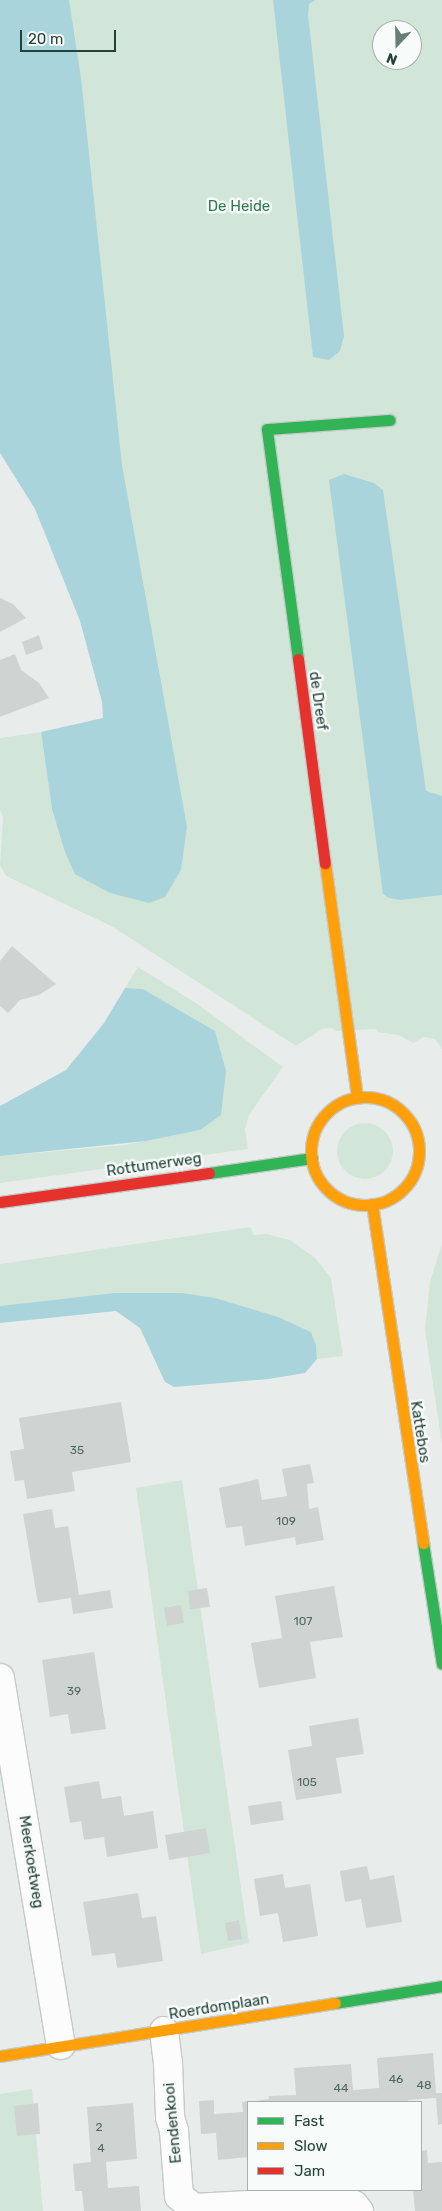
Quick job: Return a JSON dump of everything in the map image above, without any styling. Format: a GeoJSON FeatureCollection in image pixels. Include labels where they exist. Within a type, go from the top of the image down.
{"type":"FeatureCollection","features":[{"type":"Feature","properties":{"kind":"street","name":"de Dreef"},"geometry":{"type":"LineString","coordinates":[[357,1098],[268,429],[390,420]]}},
{"type":"Feature","properties":{"kind":"street"},"geometry":{"type":"LineString","coordinates":[[357,1098],[376,1099],[393,1105],[412,1126],[418,1143],[416,1169],[408,1183],[396,1195],[372,1204],[355,1204],[332,1193],[316,1174],[312,1158],[312,1139],[325,1115],[340,1104],[357,1098]]}},
{"type":"Feature","properties":{"kind":"street"},"geometry":{"type":"LineString","coordinates":[[418,1143],[432,1142]]}},
{"type":"Feature","properties":{"kind":"street","name":"Rottumerweg"},"geometry":{"type":"LineString","coordinates":[[0,1202],[312,1158]]}},
{"type":"Feature","properties":{"kind":"street","name":"Kattebos"},"geometry":{"type":"LineString","coordinates":[[372,1204],[395,1367],[442,1664]]}},
{"type":"Feature","properties":{"kind":"street","name":"Meerkoetweg"},"geometry":{"type":"LineString","coordinates":[[0,1678],[61,2045]]}},
{"type":"Feature","properties":{"kind":"street","name":"Roerdomplaan"},"geometry":{"type":"LineString","coordinates":[[0,2056],[442,1986]]}},
{"type":"Feature","properties":{"kind":"street","name":"Eendenkooi"},"geometry":{"type":"LineString","coordinates":[[164,2031],[169,2071],[168,2098],[174,2131],[179,2196],[194,2210],[340,2200],[354,2205],[359,2211]]}},
{"type":"Feature","properties":{"kind":"green space","name":"De Heide"},"geometry":{"type":"Polygon","coordinates":[[[0,0],[442,0],[442,1049],[435,1039],[424,1037],[413,1043],[399,1035],[377,1032],[376,1029],[336,1031],[331,1028],[322,1029],[296,1046],[113,927],[6,876],[0,865],[3,817],[0,810],[0,738],[41,732],[52,809],[149,903],[0,0]]]}},
{"type":"Feature","properties":{"kind":"green space"},"geometry":{"type":"Polygon","coordinates":[[[138,967],[196,1003],[283,1067],[249,1115],[245,1129],[248,1149],[0,1183],[0,1156],[125,1145],[200,1130],[215,1031],[143,989],[125,988],[138,967]]]}},
{"type":"Feature","properties":{"kind":"green space"},"geometry":{"type":"Polygon","coordinates":[[[360,1123],[370,1123],[385,1131],[391,1140],[393,1151],[391,1162],[385,1171],[370,1179],[360,1179],[349,1174],[342,1167],[337,1156],[337,1146],[342,1135],[349,1128],[360,1123]]]}},
{"type":"Feature","properties":{"kind":"green space"},"geometry":{"type":"Polygon","coordinates":[[[250,1227],[254,1235],[267,1234],[290,1240],[315,1258],[331,1278],[343,1356],[317,1359],[316,1345],[311,1332],[277,1317],[215,1298],[114,1293],[0,1306],[0,1264],[250,1227]]]}},
{"type":"Feature","properties":{"kind":"green space"},"geometry":{"type":"Polygon","coordinates":[[[442,1244],[442,1445],[425,1330],[430,1282],[442,1244]]]}},
{"type":"Feature","properties":{"kind":"green space"},"geometry":{"type":"Polygon","coordinates":[[[182,1480],[249,1943],[201,1954],[136,1488],[182,1480]]]}},
{"type":"Feature","properties":{"kind":"green space"},"geometry":{"type":"Polygon","coordinates":[[[32,2089],[43,2211],[0,2211],[0,2094],[32,2089]]]}},
{"type":"Feature","properties":{"kind":"water"},"geometry":{"type":"Polygon","coordinates":[[[0,0],[69,0],[81,78],[122,465],[187,827],[181,870],[165,897],[149,903],[110,893],[75,874],[65,852],[52,809],[41,732],[103,718],[102,702],[80,621],[35,509],[0,453],[0,0]]]}},
{"type":"Feature","properties":{"kind":"water"},"geometry":{"type":"Polygon","coordinates":[[[273,0],[315,0],[309,4],[308,15],[344,336],[340,351],[329,360],[313,357],[273,0]]]}},
{"type":"Feature","properties":{"kind":"water"},"geometry":{"type":"Polygon","coordinates":[[[344,474],[374,483],[383,490],[426,791],[442,796],[442,895],[401,900],[389,898],[383,894],[329,480],[344,474]]]}},
{"type":"Feature","properties":{"kind":"water"},"geometry":{"type":"Polygon","coordinates":[[[125,988],[143,989],[215,1031],[226,1071],[221,1115],[200,1130],[146,1141],[0,1156],[0,1106],[66,1070],[104,1023],[125,988]]]}},
{"type":"Feature","properties":{"kind":"water"},"geometry":{"type":"Polygon","coordinates":[[[114,1293],[182,1293],[215,1298],[278,1317],[311,1332],[316,1345],[317,1359],[305,1373],[268,1379],[174,1387],[165,1382],[140,1328],[116,1311],[0,1323],[0,1306],[114,1293]]]}},
{"type":"Feature","properties":{"kind":"building"},"geometry":{"type":"Polygon","coordinates":[[[0,598],[13,604],[26,618],[0,632],[0,598]]]}},
{"type":"Feature","properties":{"kind":"building"},"geometry":{"type":"Polygon","coordinates":[[[39,635],[43,649],[26,655],[22,642],[39,635]]]}},
{"type":"Feature","properties":{"kind":"building"},"geometry":{"type":"Polygon","coordinates":[[[15,654],[21,670],[39,683],[49,698],[0,717],[0,660],[15,654]]]}},
{"type":"Feature","properties":{"kind":"building"},"geometry":{"type":"Polygon","coordinates":[[[12,946],[56,984],[39,995],[20,1000],[8,1013],[0,1006],[0,961],[12,946]]]}},
{"type":"Feature","properties":{"kind":"building"},"geometry":{"type":"Polygon","coordinates":[[[121,1402],[131,1462],[72,1472],[75,1491],[27,1499],[24,1480],[15,1481],[10,1451],[24,1449],[19,1418],[121,1402]]]}},
{"type":"Feature","properties":{"kind":"building"},"geometry":{"type":"Polygon","coordinates":[[[310,1464],[314,1483],[307,1484],[309,1509],[318,1507],[324,1540],[296,1545],[295,1537],[245,1546],[242,1526],[226,1528],[219,1488],[258,1479],[262,1500],[287,1496],[282,1469],[310,1464]]]}},
{"type":"Feature","properties":{"kind":"building"},"geometry":{"type":"Polygon","coordinates":[[[52,1509],[55,1528],[68,1526],[79,1595],[110,1590],[113,1608],[73,1614],[71,1598],[38,1603],[23,1514],[52,1509]]]}},
{"type":"Feature","properties":{"kind":"building"},"geometry":{"type":"Polygon","coordinates":[[[334,1586],[343,1637],[310,1642],[316,1678],[259,1688],[251,1643],[282,1638],[275,1596],[334,1586]]]}},
{"type":"Feature","properties":{"kind":"building"},"geometry":{"type":"Polygon","coordinates":[[[207,1588],[210,1607],[190,1609],[188,1591],[207,1588]]]}},
{"type":"Feature","properties":{"kind":"building"},"geometry":{"type":"Polygon","coordinates":[[[181,1605],[184,1623],[167,1626],[164,1608],[181,1605]]]}},
{"type":"Feature","properties":{"kind":"building"},"geometry":{"type":"Polygon","coordinates":[[[94,1652],[106,1729],[71,1734],[68,1714],[50,1717],[42,1660],[94,1652]]]}},
{"type":"Feature","properties":{"kind":"building"},"geometry":{"type":"Polygon","coordinates":[[[358,1718],[364,1754],[336,1758],[342,1793],[296,1800],[288,1750],[312,1746],[309,1726],[358,1718]]]}},
{"type":"Feature","properties":{"kind":"building"},"geometry":{"type":"Polygon","coordinates":[[[99,1781],[102,1799],[121,1796],[124,1816],[153,1811],[158,1848],[107,1857],[104,1837],[84,1840],[81,1821],[70,1823],[64,1787],[99,1781]]]}},
{"type":"Feature","properties":{"kind":"building"},"geometry":{"type":"Polygon","coordinates":[[[281,1801],[284,1820],[251,1825],[248,1806],[281,1801]]]}},
{"type":"Feature","properties":{"kind":"building"},"geometry":{"type":"Polygon","coordinates":[[[206,1828],[210,1853],[169,1860],[165,1835],[206,1828]]]}},
{"type":"Feature","properties":{"kind":"building"},"geometry":{"type":"Polygon","coordinates":[[[367,1866],[370,1880],[394,1875],[402,1922],[366,1928],[361,1899],[345,1902],[340,1871],[367,1866]]]}},
{"type":"Feature","properties":{"kind":"building"},"geometry":{"type":"Polygon","coordinates":[[[283,1874],[285,1888],[310,1884],[318,1936],[283,1942],[278,1913],[260,1916],[254,1879],[283,1874]]]}},
{"type":"Feature","properties":{"kind":"building"},"geometry":{"type":"Polygon","coordinates":[[[138,1893],[142,1918],[156,1916],[163,1961],[117,1968],[115,1953],[92,1956],[83,1902],[138,1893]]]}},
{"type":"Feature","properties":{"kind":"building"},"geometry":{"type":"Polygon","coordinates":[[[239,1920],[242,1939],[228,1941],[225,1923],[239,1920]]]}},
{"type":"Feature","properties":{"kind":"building"},"geometry":{"type":"Polygon","coordinates":[[[433,2053],[436,2093],[442,2093],[442,2124],[438,2125],[436,2098],[408,2101],[256,2101],[269,2099],[269,2096],[296,2095],[294,2068],[351,2064],[353,2090],[379,2088],[377,2058],[433,2053]]]}},
{"type":"Feature","properties":{"kind":"building"},"geometry":{"type":"Polygon","coordinates":[[[214,2100],[214,2114],[243,2112],[242,2102],[247,2101],[247,2157],[218,2160],[216,2133],[201,2134],[199,2101],[214,2100]]]}},
{"type":"Feature","properties":{"kind":"building"},"geometry":{"type":"Polygon","coordinates":[[[38,2103],[40,2134],[17,2136],[14,2106],[38,2103]]]}},
{"type":"Feature","properties":{"kind":"building"},"geometry":{"type":"Polygon","coordinates":[[[133,2103],[137,2159],[106,2162],[108,2188],[139,2186],[141,2211],[84,2211],[82,2191],[75,2191],[73,2164],[91,2162],[87,2107],[133,2103]]]}},
{"type":"Feature","properties":{"kind":"building"},"geometry":{"type":"Polygon","coordinates":[[[427,2150],[428,2163],[442,2162],[442,2211],[415,2211],[413,2191],[422,2191],[422,2151],[427,2150]]]}},
{"type":"Feature","properties":{"kind":"traffic: fast"},"geometry":{"type":"LineString","coordinates":[[298,659],[267,429],[390,420]]}},
{"type":"Feature","properties":{"kind":"traffic: fast"},"geometry":{"type":"LineString","coordinates":[[209,1173],[312,1158]]}},
{"type":"Feature","properties":{"kind":"traffic: fast"},"geometry":{"type":"LineString","coordinates":[[423,1543],[442,1664]]}},
{"type":"Feature","properties":{"kind":"traffic: fast"},"geometry":{"type":"LineString","coordinates":[[335,2003],[442,1986]]}},
{"type":"Feature","properties":{"kind":"traffic: slow"},"geometry":{"type":"LineString","coordinates":[[325,863],[357,1098]]}},
{"type":"Feature","properties":{"kind":"traffic: slow"},"geometry":{"type":"LineString","coordinates":[[365,1097],[385,1102],[403,1113],[414,1131],[419,1151],[414,1171],[403,1189],[385,1200],[365,1205],[345,1200],[327,1189],[316,1171],[311,1151],[316,1131],[327,1113],[345,1102],[365,1097]]}},
{"type":"Feature","properties":{"kind":"traffic: slow"},"geometry":{"type":"LineString","coordinates":[[372,1204],[423,1543]]}},
{"type":"Feature","properties":{"kind":"traffic: slow"},"geometry":{"type":"LineString","coordinates":[[0,2056],[335,2003]]}},
{"type":"Feature","properties":{"kind":"traffic: jam"},"geometry":{"type":"LineString","coordinates":[[298,659],[325,863]]}},
{"type":"Feature","properties":{"kind":"traffic: jam"},"geometry":{"type":"LineString","coordinates":[[0,1202],[209,1173]]}}]}
